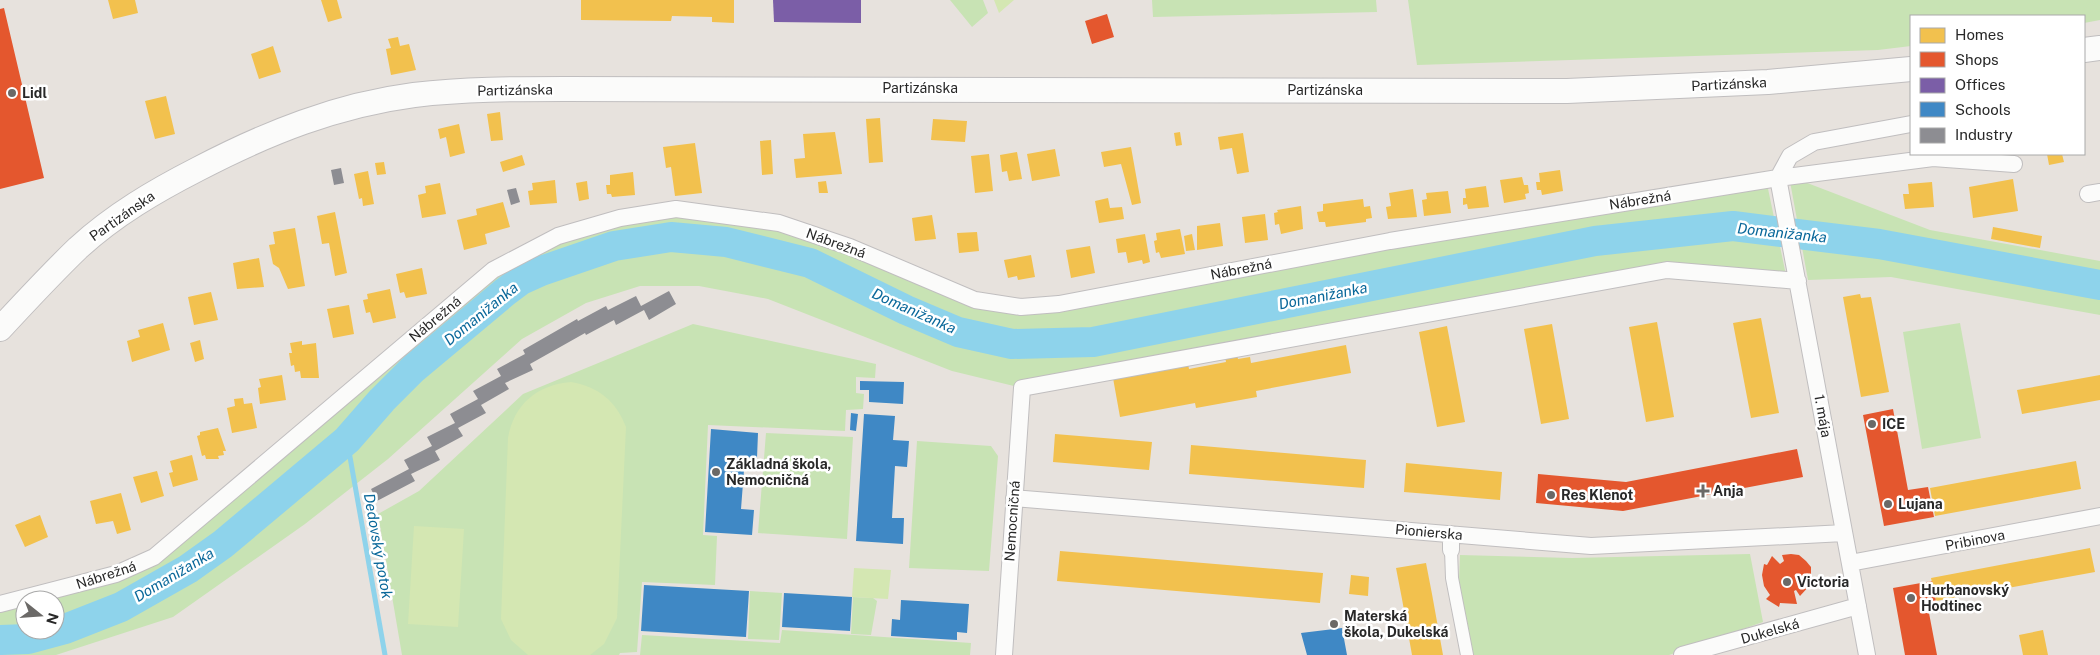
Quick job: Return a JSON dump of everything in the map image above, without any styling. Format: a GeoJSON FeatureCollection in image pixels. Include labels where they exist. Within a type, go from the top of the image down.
{"type":"FeatureCollection","features":[{"type":"Feature","properties":{"kind":"main road"},"geometry":{"type":"LineString","coordinates":[[2085,50],[2100,48]]}},
{"type":"Feature","properties":{"kind":"main road","name":"Partizánska"},"geometry":{"type":"LineString","coordinates":[[0,330],[79,247],[112,220],[172,182],[259,138],[290,126],[353,107],[414,96],[486,90],[585,89],[1567,91],[1742,84],[1910,68]]}},
{"type":"Feature","properties":{"kind":"street"},"geometry":{"type":"LineString","coordinates":[[1778,178],[1790,156],[1814,142],[1910,124]]}},
{"type":"Feature","properties":{"kind":"street","name":"Nábrežná"},"geometry":{"type":"LineString","coordinates":[[0,604],[116,574],[154,557],[494,270],[558,236],[620,218],[676,209],[779,223],[850,247],[975,300],[1021,307],[1059,304],[1390,241],[1778,178],[1933,158],[2014,164]]}},
{"type":"Feature","properties":{"kind":"street","name":"1. mája"},"geometry":{"type":"LineString","coordinates":[[1778,178],[1867,655]]}},
{"type":"Feature","properties":{"kind":"street","name":"Nemocničná"},"geometry":{"type":"LineString","coordinates":[[1004,655],[1022,388],[1667,270],[1798,281]]}},
{"type":"Feature","properties":{"kind":"street","name":"Pionierska"},"geometry":{"type":"LineString","coordinates":[[1014,498],[1451,542],[1591,546],[1844,533]]}},
{"type":"Feature","properties":{"kind":"street","name":"Pribinova"},"geometry":{"type":"LineString","coordinates":[[1850,563],[2100,516]]}},
{"type":"Feature","properties":{"kind":"street"},"geometry":{"type":"LineString","coordinates":[[1451,542],[1452,578],[1467,655]]}},
{"type":"Feature","properties":{"kind":"street","name":"Dukelská"},"geometry":{"type":"LineString","coordinates":[[1682,655],[1858,606]]}},
{"type":"Feature","properties":{"kind":"green space"},"geometry":{"type":"Polygon","coordinates":[[[950,0],[983,0],[988,13],[972,27],[950,0]]]}},
{"type":"Feature","properties":{"kind":"green space"},"geometry":{"type":"Polygon","coordinates":[[[994,0],[1014,0],[999,13],[994,0]]]}},
{"type":"Feature","properties":{"kind":"green space"},"geometry":{"type":"Polygon","coordinates":[[[1152,0],[1376,0],[1377,12],[1153,17],[1152,0]]]}},
{"type":"Feature","properties":{"kind":"green space"},"geometry":{"type":"Polygon","coordinates":[[[1408,0],[2100,0],[2100,20],[2085,23],[2085,15],[1910,15],[1910,46],[1878,50],[1417,65],[1408,0]]]}},
{"type":"Feature","properties":{"kind":"green space"},"geometry":{"type":"Polygon","coordinates":[[[1789,176],[1930,230],[2100,261],[2100,315],[1891,277],[1808,280],[1789,176]]]}},
{"type":"Feature","properties":{"kind":"green space"},"geometry":{"type":"Polygon","coordinates":[[[1766,179],[1787,280],[1667,270],[1022,388],[952,371],[768,299],[699,286],[640,286],[586,303],[522,339],[388,459],[305,524],[173,617],[56,655],[0,655],[0,604],[15,600],[15,640],[65,640],[65,590],[52,590],[137,567],[493,270],[558,236],[676,209],[779,223],[975,300],[1021,307],[1766,179]]]}},
{"type":"Feature","properties":{"kind":"green space"},"geometry":{"type":"Polygon","coordinates":[[[1960,323],[1981,438],[1922,449],[1903,332],[1960,323]]]}},
{"type":"Feature","properties":{"kind":"green space"},"geometry":{"type":"Polygon","coordinates":[[[693,324],[876,364],[875,378],[856,377],[856,393],[864,394],[863,409],[846,410],[845,431],[708,425],[703,535],[717,536],[715,585],[642,582],[637,652],[620,653],[619,655],[402,655],[378,514],[419,491],[523,394],[693,324]]]}},
{"type":"Feature","properties":{"kind":"green space"},"geometry":{"type":"Polygon","coordinates":[[[571,382],[590,387],[605,397],[617,410],[626,427],[617,618],[604,644],[590,655],[528,655],[511,640],[501,619],[508,438],[516,415],[529,398],[548,387],[571,382]]]}},
{"type":"Feature","properties":{"kind":"green space"},"geometry":{"type":"Polygon","coordinates":[[[766,433],[853,437],[847,539],[758,533],[766,433]]]}},
{"type":"Feature","properties":{"kind":"green space"},"geometry":{"type":"Polygon","coordinates":[[[917,441],[991,446],[998,456],[989,571],[909,568],[917,441]]]}},
{"type":"Feature","properties":{"kind":"green space"},"geometry":{"type":"Polygon","coordinates":[[[414,526],[464,529],[458,627],[408,624],[414,526]]]}},
{"type":"Feature","properties":{"kind":"green space"},"geometry":{"type":"Polygon","coordinates":[[[1750,554],[1763,622],[1669,655],[1473,655],[1459,582],[1460,555],[1572,558],[1750,554]]]}},
{"type":"Feature","properties":{"kind":"green space"},"geometry":{"type":"Polygon","coordinates":[[[854,568],[891,570],[888,599],[852,597],[854,568]]]}},
{"type":"Feature","properties":{"kind":"green space"},"geometry":{"type":"Polygon","coordinates":[[[750,591],[782,593],[779,640],[748,639],[750,591]]]}},
{"type":"Feature","properties":{"kind":"green space"},"geometry":{"type":"Polygon","coordinates":[[[853,597],[873,598],[877,601],[871,635],[851,634],[853,597]]]}},
{"type":"Feature","properties":{"kind":"green space"},"geometry":{"type":"Polygon","coordinates":[[[782,630],[971,643],[970,655],[640,655],[642,635],[780,643],[782,630]]]}},
{"type":"Feature","properties":{"kind":"building: Homes"},"geometry":{"type":"Polygon","coordinates":[[[108,0],[135,0],[138,13],[113,19],[108,0]]]}},
{"type":"Feature","properties":{"kind":"building: Homes"},"geometry":{"type":"Polygon","coordinates":[[[321,0],[337,0],[342,18],[328,22],[321,0]]]}},
{"type":"Feature","properties":{"kind":"building: Homes"},"geometry":{"type":"Polygon","coordinates":[[[581,0],[734,0],[734,23],[712,22],[712,17],[672,16],[671,21],[581,20],[581,0]]]}},
{"type":"Feature","properties":{"kind":"building: Homes"},"geometry":{"type":"Polygon","coordinates":[[[398,37],[400,46],[409,44],[416,70],[391,75],[386,49],[391,48],[388,39],[398,37]]]}},
{"type":"Feature","properties":{"kind":"building: Homes"},"geometry":{"type":"Polygon","coordinates":[[[273,46],[281,72],[259,79],[251,54],[273,46]]]}},
{"type":"Feature","properties":{"kind":"building: Homes"},"geometry":{"type":"Polygon","coordinates":[[[166,96],[175,134],[155,139],[145,101],[166,96]]]}},
{"type":"Feature","properties":{"kind":"building: Homes"},"geometry":{"type":"Polygon","coordinates":[[[500,112],[503,140],[491,141],[487,114],[500,112]]]}},
{"type":"Feature","properties":{"kind":"building: Homes"},"geometry":{"type":"Polygon","coordinates":[[[880,118],[883,162],[869,163],[866,119],[880,118]]]}},
{"type":"Feature","properties":{"kind":"building: Homes"},"geometry":{"type":"Polygon","coordinates":[[[933,119],[967,121],[965,142],[931,140],[933,119]]]}},
{"type":"Feature","properties":{"kind":"building: Homes"},"geometry":{"type":"Polygon","coordinates":[[[459,124],[465,153],[450,157],[446,137],[440,139],[438,129],[459,124]]]}},
{"type":"Feature","properties":{"kind":"building: Homes"},"geometry":{"type":"Polygon","coordinates":[[[835,132],[842,174],[796,178],[794,159],[805,158],[803,134],[835,132]]]}},
{"type":"Feature","properties":{"kind":"building: Homes"},"geometry":{"type":"Polygon","coordinates":[[[1180,132],[1182,145],[1176,146],[1174,133],[1180,132]]]}},
{"type":"Feature","properties":{"kind":"building: Homes"},"geometry":{"type":"Polygon","coordinates":[[[1243,133],[1249,172],[1237,174],[1232,148],[1220,150],[1218,137],[1243,133]]]}},
{"type":"Feature","properties":{"kind":"building: Homes"},"geometry":{"type":"Polygon","coordinates":[[[771,140],[773,174],[762,175],[760,141],[771,140]]]}},
{"type":"Feature","properties":{"kind":"building: Homes"},"geometry":{"type":"Polygon","coordinates":[[[695,143],[702,193],[675,196],[671,167],[666,168],[663,147],[695,143]]]}},
{"type":"Feature","properties":{"kind":"building: Homes"},"geometry":{"type":"Polygon","coordinates":[[[1131,147],[1141,203],[1132,205],[1121,164],[1104,167],[1101,152],[1131,147]]]}},
{"type":"Feature","properties":{"kind":"building: Homes"},"geometry":{"type":"Polygon","coordinates":[[[1055,149],[1060,176],[1032,181],[1027,154],[1055,149]]]}},
{"type":"Feature","properties":{"kind":"building: Homes"},"geometry":{"type":"Polygon","coordinates":[[[1017,152],[1022,179],[1009,181],[1007,171],[1002,172],[1000,155],[1017,152]]]}},
{"type":"Feature","properties":{"kind":"building: Homes"},"geometry":{"type":"Polygon","coordinates":[[[989,154],[993,191],[975,193],[971,156],[989,154]]]}},
{"type":"Feature","properties":{"kind":"building: Homes"},"geometry":{"type":"Polygon","coordinates":[[[522,155],[525,165],[503,172],[500,162],[522,155]]]}},
{"type":"Feature","properties":{"kind":"building: Homes"},"geometry":{"type":"Polygon","coordinates":[[[2047,155],[2062,155],[2064,162],[2049,165],[2047,155]]]}},
{"type":"Feature","properties":{"kind":"building: Homes"},"geometry":{"type":"Polygon","coordinates":[[[384,162],[386,174],[377,175],[375,163],[384,162]]]}},
{"type":"Feature","properties":{"kind":"building: Homes"},"geometry":{"type":"Polygon","coordinates":[[[1560,170],[1563,191],[1542,195],[1541,190],[1537,190],[1536,182],[1540,182],[1539,173],[1560,170]]]}},
{"type":"Feature","properties":{"kind":"building: Homes"},"geometry":{"type":"Polygon","coordinates":[[[368,171],[374,204],[363,206],[362,198],[359,199],[354,174],[368,171]]]}},
{"type":"Feature","properties":{"kind":"building: Homes"},"geometry":{"type":"Polygon","coordinates":[[[633,172],[635,195],[612,197],[611,194],[607,194],[606,185],[610,185],[610,175],[633,172]]]}},
{"type":"Feature","properties":{"kind":"building: Homes"},"geometry":{"type":"Polygon","coordinates":[[[1522,177],[1524,185],[1528,185],[1529,193],[1525,194],[1526,199],[1504,203],[1500,180],[1522,177]]]}},
{"type":"Feature","properties":{"kind":"building: Homes"},"geometry":{"type":"Polygon","coordinates":[[[2013,179],[2018,211],[1973,218],[1969,187],[2013,179]]]}},
{"type":"Feature","properties":{"kind":"building: Homes"},"geometry":{"type":"Polygon","coordinates":[[[555,180],[557,203],[530,205],[528,191],[533,190],[532,183],[555,180]]]}},
{"type":"Feature","properties":{"kind":"building: Homes"},"geometry":{"type":"Polygon","coordinates":[[[587,181],[589,199],[579,201],[576,183],[587,181]]]}},
{"type":"Feature","properties":{"kind":"building: Homes"},"geometry":{"type":"Polygon","coordinates":[[[826,181],[828,193],[819,193],[818,182],[826,181]]]}},
{"type":"Feature","properties":{"kind":"building: Homes"},"geometry":{"type":"Polygon","coordinates":[[[1932,182],[1934,207],[1905,209],[1903,194],[1909,194],[1908,184],[1932,182]]]}},
{"type":"Feature","properties":{"kind":"building: Homes"},"geometry":{"type":"Polygon","coordinates":[[[440,183],[446,214],[422,218],[418,195],[426,193],[425,186],[440,183]]]}},
{"type":"Feature","properties":{"kind":"building: Homes"},"geometry":{"type":"Polygon","coordinates":[[[1486,186],[1489,207],[1468,209],[1467,204],[1463,205],[1463,198],[1466,198],[1465,189],[1486,186]]]}},
{"type":"Feature","properties":{"kind":"building: Homes"},"geometry":{"type":"Polygon","coordinates":[[[1413,189],[1417,217],[1388,219],[1386,207],[1391,206],[1389,193],[1413,189]]]}},
{"type":"Feature","properties":{"kind":"building: Homes"},"geometry":{"type":"Polygon","coordinates":[[[1448,191],[1451,213],[1424,216],[1422,200],[1427,199],[1426,193],[1448,191]]]}},
{"type":"Feature","properties":{"kind":"building: Homes"},"geometry":{"type":"Polygon","coordinates":[[[1108,198],[1110,208],[1122,207],[1124,219],[1099,223],[1095,201],[1108,198]]]}},
{"type":"Feature","properties":{"kind":"building: Homes"},"geometry":{"type":"Polygon","coordinates":[[[1363,199],[1364,207],[1370,206],[1372,218],[1366,219],[1366,222],[1326,227],[1325,222],[1319,222],[1317,212],[1323,211],[1323,204],[1363,199]]]}},
{"type":"Feature","properties":{"kind":"building: Homes"},"geometry":{"type":"Polygon","coordinates":[[[503,202],[510,227],[485,234],[487,244],[464,250],[457,220],[477,215],[476,209],[503,202]]]}},
{"type":"Feature","properties":{"kind":"building: Homes"},"geometry":{"type":"Polygon","coordinates":[[[1301,206],[1303,229],[1281,234],[1279,224],[1275,225],[1274,213],[1278,212],[1277,210],[1301,206]]]}},
{"type":"Feature","properties":{"kind":"building: Homes"},"geometry":{"type":"Polygon","coordinates":[[[335,212],[347,273],[335,276],[329,243],[322,244],[317,216],[335,212]]]}},
{"type":"Feature","properties":{"kind":"building: Homes"},"geometry":{"type":"Polygon","coordinates":[[[1265,214],[1268,240],[1245,243],[1242,217],[1265,214]]]}},
{"type":"Feature","properties":{"kind":"building: Homes"},"geometry":{"type":"Polygon","coordinates":[[[932,215],[936,239],[915,241],[912,218],[932,215]]]}},
{"type":"Feature","properties":{"kind":"building: Homes"},"geometry":{"type":"Polygon","coordinates":[[[1220,223],[1223,246],[1197,250],[1197,226],[1220,223]]]}},
{"type":"Feature","properties":{"kind":"building: Homes"},"geometry":{"type":"Polygon","coordinates":[[[1993,227],[2042,236],[2040,248],[1991,239],[1993,227]]]}},
{"type":"Feature","properties":{"kind":"building: Homes"},"geometry":{"type":"Polygon","coordinates":[[[295,228],[305,286],[288,289],[279,268],[273,264],[269,245],[275,244],[273,232],[295,228]]]}},
{"type":"Feature","properties":{"kind":"building: Homes"},"geometry":{"type":"Polygon","coordinates":[[[1180,229],[1185,254],[1161,258],[1159,252],[1156,253],[1154,241],[1157,240],[1156,233],[1180,229]]]}},
{"type":"Feature","properties":{"kind":"building: Homes"},"geometry":{"type":"Polygon","coordinates":[[[977,232],[979,251],[959,253],[957,233],[977,232]]]}},
{"type":"Feature","properties":{"kind":"building: Homes"},"geometry":{"type":"Polygon","coordinates":[[[1145,234],[1150,262],[1143,264],[1142,260],[1128,263],[1126,252],[1118,253],[1116,239],[1145,234]]]}},
{"type":"Feature","properties":{"kind":"building: Homes"},"geometry":{"type":"Polygon","coordinates":[[[1192,234],[1195,250],[1186,251],[1184,236],[1192,234]]]}},
{"type":"Feature","properties":{"kind":"building: Homes"},"geometry":{"type":"Polygon","coordinates":[[[1090,246],[1095,273],[1071,278],[1066,250],[1090,246]]]}},
{"type":"Feature","properties":{"kind":"building: Homes"},"geometry":{"type":"Polygon","coordinates":[[[1031,255],[1035,277],[1018,280],[1017,276],[1008,278],[1004,260],[1031,255]]]}},
{"type":"Feature","properties":{"kind":"building: Homes"},"geometry":{"type":"Polygon","coordinates":[[[259,258],[264,287],[237,289],[233,263],[259,258]]]}},
{"type":"Feature","properties":{"kind":"building: Homes"},"geometry":{"type":"Polygon","coordinates":[[[422,268],[427,294],[406,298],[404,292],[400,293],[396,274],[422,268]]]}},
{"type":"Feature","properties":{"kind":"building: Homes"},"geometry":{"type":"Polygon","coordinates":[[[390,289],[396,318],[373,323],[370,312],[366,313],[363,300],[368,299],[367,294],[390,289]]]}},
{"type":"Feature","properties":{"kind":"building: Homes"},"geometry":{"type":"Polygon","coordinates":[[[211,292],[218,320],[194,325],[188,297],[211,292]]]}},
{"type":"Feature","properties":{"kind":"building: Homes"},"geometry":{"type":"Polygon","coordinates":[[[1860,294],[1861,298],[1871,297],[1889,392],[1861,397],[1843,297],[1860,294]]]}},
{"type":"Feature","properties":{"kind":"building: Homes"},"geometry":{"type":"Polygon","coordinates":[[[349,305],[354,334],[333,338],[327,309],[349,305]]]}},
{"type":"Feature","properties":{"kind":"building: Homes"},"geometry":{"type":"Polygon","coordinates":[[[1761,318],[1779,413],[1751,418],[1733,323],[1761,318]]]}},
{"type":"Feature","properties":{"kind":"building: Homes"},"geometry":{"type":"Polygon","coordinates":[[[1657,322],[1674,417],[1646,422],[1629,327],[1657,322]]]}},
{"type":"Feature","properties":{"kind":"building: Homes"},"geometry":{"type":"Polygon","coordinates":[[[163,323],[170,350],[132,362],[127,341],[140,337],[138,330],[163,323]]]}},
{"type":"Feature","properties":{"kind":"building: Homes"},"geometry":{"type":"Polygon","coordinates":[[[1552,324],[1569,419],[1541,424],[1524,329],[1552,324]]]}},
{"type":"Feature","properties":{"kind":"building: Homes"},"geometry":{"type":"Polygon","coordinates":[[[1447,326],[1465,422],[1437,427],[1419,332],[1447,326]]]}},
{"type":"Feature","properties":{"kind":"building: Homes"},"geometry":{"type":"Polygon","coordinates":[[[200,340],[204,359],[195,362],[190,343],[200,340]]]}},
{"type":"Feature","properties":{"kind":"building: Homes"},"geometry":{"type":"Polygon","coordinates":[[[302,341],[302,345],[316,343],[319,378],[301,378],[300,371],[295,372],[294,365],[291,366],[289,353],[292,353],[290,343],[302,341]]]}},
{"type":"Feature","properties":{"kind":"building: Homes"},"geometry":{"type":"Polygon","coordinates":[[[1346,345],[1351,373],[1256,391],[1257,397],[1196,408],[1195,403],[1120,417],[1113,378],[1188,364],[1189,369],[1226,362],[1225,357],[1237,355],[1238,359],[1250,357],[1251,363],[1346,345]]]}},
{"type":"Feature","properties":{"kind":"building: Homes"},"geometry":{"type":"Polygon","coordinates":[[[282,375],[286,400],[260,404],[258,388],[261,387],[259,379],[282,375]]]}},
{"type":"Feature","properties":{"kind":"building: Homes"},"geometry":{"type":"Polygon","coordinates":[[[2100,375],[2100,400],[2022,414],[2017,390],[2100,375]]]}},
{"type":"Feature","properties":{"kind":"building: Homes"},"geometry":{"type":"Polygon","coordinates":[[[243,398],[244,404],[252,403],[257,428],[232,433],[227,408],[235,406],[234,399],[243,398]]]}},
{"type":"Feature","properties":{"kind":"building: Homes"},"geometry":{"type":"Polygon","coordinates":[[[218,428],[226,451],[223,451],[224,455],[218,456],[219,459],[206,459],[205,455],[202,456],[197,436],[200,435],[200,432],[218,428]]]}},
{"type":"Feature","properties":{"kind":"building: Homes"},"geometry":{"type":"Polygon","coordinates":[[[1055,434],[1152,442],[1149,470],[1053,462],[1055,434]]]}},
{"type":"Feature","properties":{"kind":"building: Homes"},"geometry":{"type":"Polygon","coordinates":[[[1191,445],[1366,460],[1364,488],[1189,474],[1191,445]]]}},
{"type":"Feature","properties":{"kind":"building: Homes"},"geometry":{"type":"Polygon","coordinates":[[[192,455],[198,480],[173,487],[169,473],[173,472],[170,461],[192,455]]]}},
{"type":"Feature","properties":{"kind":"building: Homes"},"geometry":{"type":"Polygon","coordinates":[[[2076,461],[2081,489],[1935,516],[1930,488],[2076,461]]]}},
{"type":"Feature","properties":{"kind":"building: Homes"},"geometry":{"type":"Polygon","coordinates":[[[1406,463],[1502,472],[1500,500],[1404,492],[1406,463]]]}},
{"type":"Feature","properties":{"kind":"building: Homes"},"geometry":{"type":"Polygon","coordinates":[[[157,471],[164,496],[141,503],[133,477],[157,471]]]}},
{"type":"Feature","properties":{"kind":"building: Homes"},"geometry":{"type":"Polygon","coordinates":[[[121,493],[131,530],[117,534],[113,521],[96,524],[90,501],[121,493]]]}},
{"type":"Feature","properties":{"kind":"building: Homes"},"geometry":{"type":"Polygon","coordinates":[[[40,515],[48,537],[25,547],[15,525],[40,515]]]}},
{"type":"Feature","properties":{"kind":"building: Homes"},"geometry":{"type":"Polygon","coordinates":[[[2090,548],[2095,572],[1936,601],[1931,578],[2090,548]]]}},
{"type":"Feature","properties":{"kind":"building: Homes"},"geometry":{"type":"Polygon","coordinates":[[[1060,551],[1323,573],[1320,603],[1057,581],[1060,551]]]}},
{"type":"Feature","properties":{"kind":"building: Homes"},"geometry":{"type":"Polygon","coordinates":[[[1426,563],[1443,655],[1412,655],[1396,568],[1426,563]]]}},
{"type":"Feature","properties":{"kind":"building: Homes"},"geometry":{"type":"Polygon","coordinates":[[[1351,575],[1369,577],[1368,596],[1349,594],[1351,575]]]}},
{"type":"Feature","properties":{"kind":"building: Homes"},"geometry":{"type":"Polygon","coordinates":[[[2043,630],[2048,655],[2023,655],[2019,635],[2043,630]]]}},
{"type":"Feature","properties":{"kind":"building: Shops","name":"Lidl"},"geometry":{"type":"Polygon","coordinates":[[[4,8],[44,178],[0,189],[0,9],[4,8]]]}},
{"type":"Feature","properties":{"kind":"building: Shops"},"geometry":{"type":"Polygon","coordinates":[[[1107,14],[1114,37],[1092,44],[1085,21],[1107,14]]]}},
{"type":"Feature","properties":{"kind":"building: Shops"},"geometry":{"type":"Polygon","coordinates":[[[1893,409],[1908,490],[1928,487],[1934,517],[1884,526],[1863,415],[1893,409]]]}},
{"type":"Feature","properties":{"kind":"building: Shops"},"geometry":{"type":"Polygon","coordinates":[[[1797,449],[1803,477],[1623,511],[1536,503],[1538,474],[1626,482],[1797,449]]]}},
{"type":"Feature","properties":{"kind":"building: Shops","name":"Victoria"},"geometry":{"type":"Polygon","coordinates":[[[1782,555],[1799,555],[1811,567],[1811,584],[1800,596],[1796,590],[1794,591],[1797,604],[1780,603],[1779,607],[1766,599],[1770,595],[1764,586],[1762,575],[1764,564],[1767,565],[1772,556],[1780,564],[1784,561],[1782,555]]]}},
{"type":"Feature","properties":{"kind":"building: Shops"},"geometry":{"type":"Polygon","coordinates":[[[1932,581],[1938,612],[1929,613],[1937,655],[1905,655],[1893,588],[1932,581]]]}},
{"type":"Feature","properties":{"kind":"building: Offices"},"geometry":{"type":"Polygon","coordinates":[[[773,0],[861,0],[861,23],[774,22],[773,0]]]}},
{"type":"Feature","properties":{"kind":"building: Schools"},"geometry":{"type":"Polygon","coordinates":[[[860,381],[904,382],[903,404],[869,402],[869,390],[860,390],[860,381]]]}},
{"type":"Feature","properties":{"kind":"building: Schools"},"geometry":{"type":"Polygon","coordinates":[[[851,413],[858,414],[856,431],[850,430],[851,413]]]}},
{"type":"Feature","properties":{"kind":"building: Schools"},"geometry":{"type":"Polygon","coordinates":[[[864,414],[895,416],[893,440],[909,441],[907,467],[895,466],[892,518],[904,518],[903,544],[856,541],[864,414]]]}},
{"type":"Feature","properties":{"kind":"building: Schools"},"geometry":{"type":"Polygon","coordinates":[[[711,429],[758,433],[757,458],[745,457],[741,509],[754,510],[752,535],[705,532],[711,429]]]}},
{"type":"Feature","properties":{"kind":"building: Schools"},"geometry":{"type":"Polygon","coordinates":[[[644,585],[749,591],[746,637],[641,631],[644,585]]]}},
{"type":"Feature","properties":{"kind":"building: Schools"},"geometry":{"type":"Polygon","coordinates":[[[784,593],[852,597],[850,631],[782,627],[784,593]]]}},
{"type":"Feature","properties":{"kind":"building: Schools"},"geometry":{"type":"Polygon","coordinates":[[[901,600],[969,604],[967,633],[957,632],[957,640],[891,636],[892,619],[900,620],[901,600]]]}},
{"type":"Feature","properties":{"kind":"building: Schools"},"geometry":{"type":"Polygon","coordinates":[[[1342,628],[1347,655],[1307,655],[1301,633],[1342,628]]]}},
{"type":"Feature","properties":{"kind":"building: Industry"},"geometry":{"type":"Polygon","coordinates":[[[341,168],[344,183],[334,185],[331,170],[341,168]]]}},
{"type":"Feature","properties":{"kind":"building: Industry"},"geometry":{"type":"Polygon","coordinates":[[[516,188],[520,202],[511,205],[507,190],[516,188]]]}},
{"type":"Feature","properties":{"kind":"building: Industry"},"geometry":{"type":"Polygon","coordinates":[[[669,291],[676,304],[649,320],[644,310],[616,325],[614,320],[586,335],[585,333],[530,364],[533,370],[505,383],[509,389],[481,405],[486,413],[458,428],[463,436],[435,451],[440,460],[411,474],[415,481],[377,501],[371,489],[409,469],[404,460],[432,446],[427,437],[455,423],[450,414],[478,399],[473,391],[501,376],[497,369],[525,354],[523,350],[577,319],[578,321],[606,306],[608,310],[636,296],[641,306],[669,291]]]}},
{"type":"Feature","properties":{"kind":"waterway","name":"Domanižanka"},"geometry":{"type":"LineString","coordinates":[[0,640],[28,639],[65,629],[121,607],[188,569],[223,544],[347,440],[382,400],[413,369],[505,292],[521,280],[541,271],[614,246],[671,237],[726,242],[810,263],[906,310],[958,332],[1012,344],[1093,342],[1595,241],[1733,226],[1879,244],[2100,285]]}},
{"type":"Feature","properties":{"kind":"waterway","name":"Dedovský potok"},"geometry":{"type":"LineString","coordinates":[[347,440],[385,655]]}},
{"type":"Feature","properties":{"kind":"place","name":"Lidl"},"geometry":{"type":"Point","coordinates":[12,93]}},
{"type":"Feature","properties":{"kind":"place","name":"ICE"},"geometry":{"type":"Point","coordinates":[1872,424]}},
{"type":"Feature","properties":{"kind":"place","name":"Základná škola, Nemocničná"},"geometry":{"type":"Point","coordinates":[716,472]}},
{"type":"Feature","properties":{"kind":"place","name":"Anja"},"geometry":{"type":"Point","coordinates":[1703,491]}},
{"type":"Feature","properties":{"kind":"place","name":"Res Klenot"},"geometry":{"type":"Point","coordinates":[1551,495]}},
{"type":"Feature","properties":{"kind":"place","name":"Lujana"},"geometry":{"type":"Point","coordinates":[1888,504]}},
{"type":"Feature","properties":{"kind":"place","name":"Victoria"},"geometry":{"type":"Point","coordinates":[1787,582]}},
{"type":"Feature","properties":{"kind":"place","name":"Hurbanovský Hodtinec"},"geometry":{"type":"Point","coordinates":[1911,598]}},
{"type":"Feature","properties":{"kind":"place","name":"Materská škola, Dukelská"},"geometry":{"type":"Point","coordinates":[1334,624]}}]}
